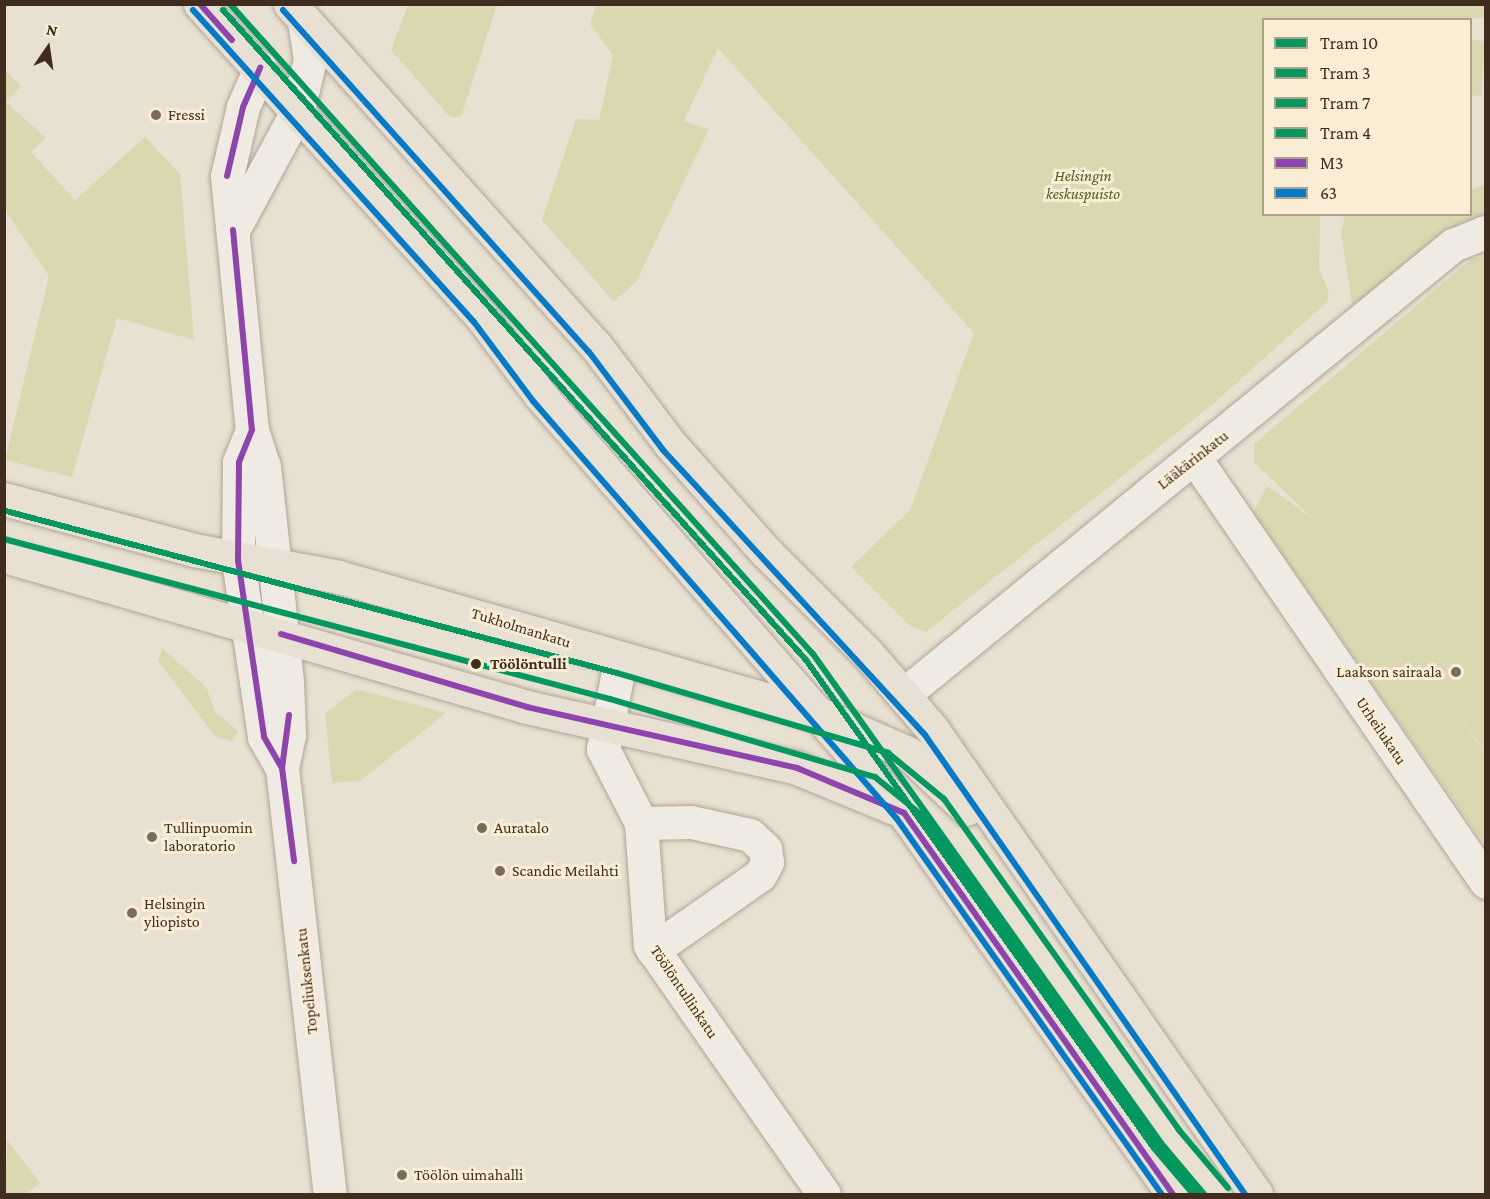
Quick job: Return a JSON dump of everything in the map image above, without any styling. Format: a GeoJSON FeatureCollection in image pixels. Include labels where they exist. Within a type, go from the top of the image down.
{"type":"FeatureCollection","features":[{"type":"Feature","properties":{"kind":"main road"},"geometry":{"type":"LineString","coordinates":[[200,4],[298,110],[824,716],[904,813],[1173,1194]]}},
{"type":"Feature","properties":{"kind":"main road"},"geometry":{"type":"LineString","coordinates":[[297,14],[596,346],[670,444],[779,566],[903,695],[1256,1194]]}},
{"type":"Feature","properties":{"kind":"main road","name":"Tukholmankatu"},"geometry":{"type":"LineString","coordinates":[[4,499],[238,560],[274,565],[469,612],[620,661],[824,716],[909,753],[972,814],[1003,835]]}},
{"type":"Feature","properties":{"kind":"main road"},"geometry":{"type":"LineString","coordinates":[[4,556],[244,621],[281,634],[604,726],[797,768],[904,813]]}},
{"type":"Feature","properties":{"kind":"street"},"geometry":{"type":"LineString","coordinates":[[233,230],[298,110],[310,59],[297,14]]}},
{"type":"Feature","properties":{"kind":"street","name":"Topeliuksenkatu"},"geometry":{"type":"LineString","coordinates":[[260,68],[233,141],[227,176],[252,430],[264,466],[289,702],[282,768],[330,1194]]}},
{"type":"Feature","properties":{"kind":"street","name":"Lääkärinkatu"},"geometry":{"type":"LineString","coordinates":[[903,695],[1185,468],[1453,245],[1485,232]]}},
{"type":"Feature","properties":{"kind":"street","name":"Topeliuksenkatu"},"geometry":{"type":"LineString","coordinates":[[252,430],[239,463],[238,560],[244,621],[264,737],[282,768]]}},
{"type":"Feature","properties":{"kind":"street","name":"Urheilukatu"},"geometry":{"type":"LineString","coordinates":[[1185,468],[1485,882]]}},
{"type":"Feature","properties":{"kind":"street","name":"Töölöntullinkatu"},"geometry":{"type":"LineString","coordinates":[[620,661],[604,726],[603,749],[641,823],[647,935],[653,950],[824,1194]]}},
{"type":"Feature","properties":{"kind":"street"},"geometry":{"type":"LineString","coordinates":[[641,823],[691,822],[750,835],[760,841],[767,862],[760,875],[653,950]]}},
{"type":"Feature","properties":{"kind":"green space","name":"Helsingin keskuspuisto"},"geometry":{"type":"Polygon","coordinates":[[[1485,4],[1486,18],[1262,18],[1262,216],[1320,216],[1319,269],[1329,293],[1327,302],[1213,404],[926,632],[910,626],[851,567],[910,510],[974,333],[718,48],[684,121],[709,129],[636,282],[614,302],[542,220],[576,119],[599,120],[613,55],[590,24],[596,5],[1485,4]]]}},
{"type":"Feature","properties":{"kind":"green space"},"geometry":{"type":"Polygon","coordinates":[[[408,5],[497,5],[461,117],[450,117],[391,50],[408,5]]]}},
{"type":"Feature","properties":{"kind":"green space"},"geometry":{"type":"Polygon","coordinates":[[[1472,40],[1485,41],[1481,96],[1472,95],[1472,40]]]}},
{"type":"Feature","properties":{"kind":"green space"},"geometry":{"type":"Polygon","coordinates":[[[4,69],[21,86],[6,102],[46,138],[31,152],[75,200],[145,137],[180,174],[194,340],[117,318],[72,477],[5,460],[49,276],[5,210],[4,69]]]}},
{"type":"Feature","properties":{"kind":"green space"},"geometry":{"type":"Polygon","coordinates":[[[1485,185],[1485,216],[1420,252],[1354,315],[1341,234],[1345,216],[1472,216],[1472,190],[1485,185]]]}},
{"type":"Feature","properties":{"kind":"green space"},"geometry":{"type":"Polygon","coordinates":[[[1485,255],[1485,751],[1441,691],[1485,753],[1485,845],[1253,513],[1267,486],[1311,517],[1254,462],[1254,444],[1470,260],[1485,255]]]}},
{"type":"Feature","properties":{"kind":"green space"},"geometry":{"type":"Polygon","coordinates":[[[162,648],[206,687],[216,713],[238,731],[232,742],[215,736],[158,661],[162,648]]]}},
{"type":"Feature","properties":{"kind":"green space"},"geometry":{"type":"Polygon","coordinates":[[[356,689],[446,713],[360,781],[332,783],[325,714],[356,689]]]}},
{"type":"Feature","properties":{"kind":"green space"},"geometry":{"type":"Polygon","coordinates":[[[7,1140],[40,1183],[25,1194],[5,1194],[7,1140]]]}},
{"type":"Feature","properties":{"kind":"tram line","name":"10"},"geometry":{"type":"LineString","coordinates":[[230,4],[813,654],[1161,1143],[1204,1194]]}},
{"type":"Feature","properties":{"kind":"tram line","name":"3"},"geometry":{"type":"LineString","coordinates":[[223,10],[806,660],[1154,1148],[1193,1194]]}},
{"type":"Feature","properties":{"kind":"tram line","name":"7"},"geometry":{"type":"LineString","coordinates":[[6,511],[617,673],[888,753],[944,799],[1179,1130],[1228,1188]]}},
{"type":"Feature","properties":{"kind":"tram line","name":"4"},"geometry":{"type":"LineString","coordinates":[[4,539],[610,699],[875,777],[924,817],[1157,1146],[1198,1194]]}},
{"type":"Feature","properties":{"kind":"transit line","name":"M3"},"geometry":{"type":"LineString","coordinates":[[200,4],[232,40]]}},
{"type":"Feature","properties":{"kind":"transit line","name":"63"},"geometry":{"type":"LineString","coordinates":[[193,10],[474,322],[533,401],[897,819],[1162,1194]]}},
{"type":"Feature","properties":{"kind":"transit line","name":"63"},"geometry":{"type":"LineString","coordinates":[[283,10],[589,352],[663,450],[925,735],[1245,1194]]}},
{"type":"Feature","properties":{"kind":"transit line","name":"M3"},"geometry":{"type":"LineString","coordinates":[[227,176],[243,107],[260,68]]}},
{"type":"Feature","properties":{"kind":"transit line","name":"M3"},"geometry":{"type":"LineString","coordinates":[[233,230],[252,430],[239,463],[238,560],[264,737],[282,768]]}},
{"type":"Feature","properties":{"kind":"transit line","name":"M3"},"geometry":{"type":"LineString","coordinates":[[281,634],[527,707],[797,768],[904,813],[1173,1194]]}},
{"type":"Feature","properties":{"kind":"transit line","name":"M3"},"geometry":{"type":"LineString","coordinates":[[289,715],[282,768],[294,861]]}},
{"type":"Feature","properties":{"kind":"place","name":"Fressi"},"geometry":{"type":"Point","coordinates":[156,115]}},
{"type":"Feature","properties":{"kind":"place","name":"Töölöntulli"},"geometry":{"type":"Point","coordinates":[476,664]}},
{"type":"Feature","properties":{"kind":"place","name":"Laakson sairaala"},"geometry":{"type":"Point","coordinates":[1456,672]}},
{"type":"Feature","properties":{"kind":"place","name":"Auratalo"},"geometry":{"type":"Point","coordinates":[482,828]}},
{"type":"Feature","properties":{"kind":"place","name":"Tullinpuomin laboratorio"},"geometry":{"type":"Point","coordinates":[152,837]}},
{"type":"Feature","properties":{"kind":"place","name":"Scandic Meilahti"},"geometry":{"type":"Point","coordinates":[500,871]}},
{"type":"Feature","properties":{"kind":"place","name":"Helsingin yliopisto"},"geometry":{"type":"Point","coordinates":[132,913]}},
{"type":"Feature","properties":{"kind":"place","name":"Töölön uimahalli"},"geometry":{"type":"Point","coordinates":[402,1175]}}]}
